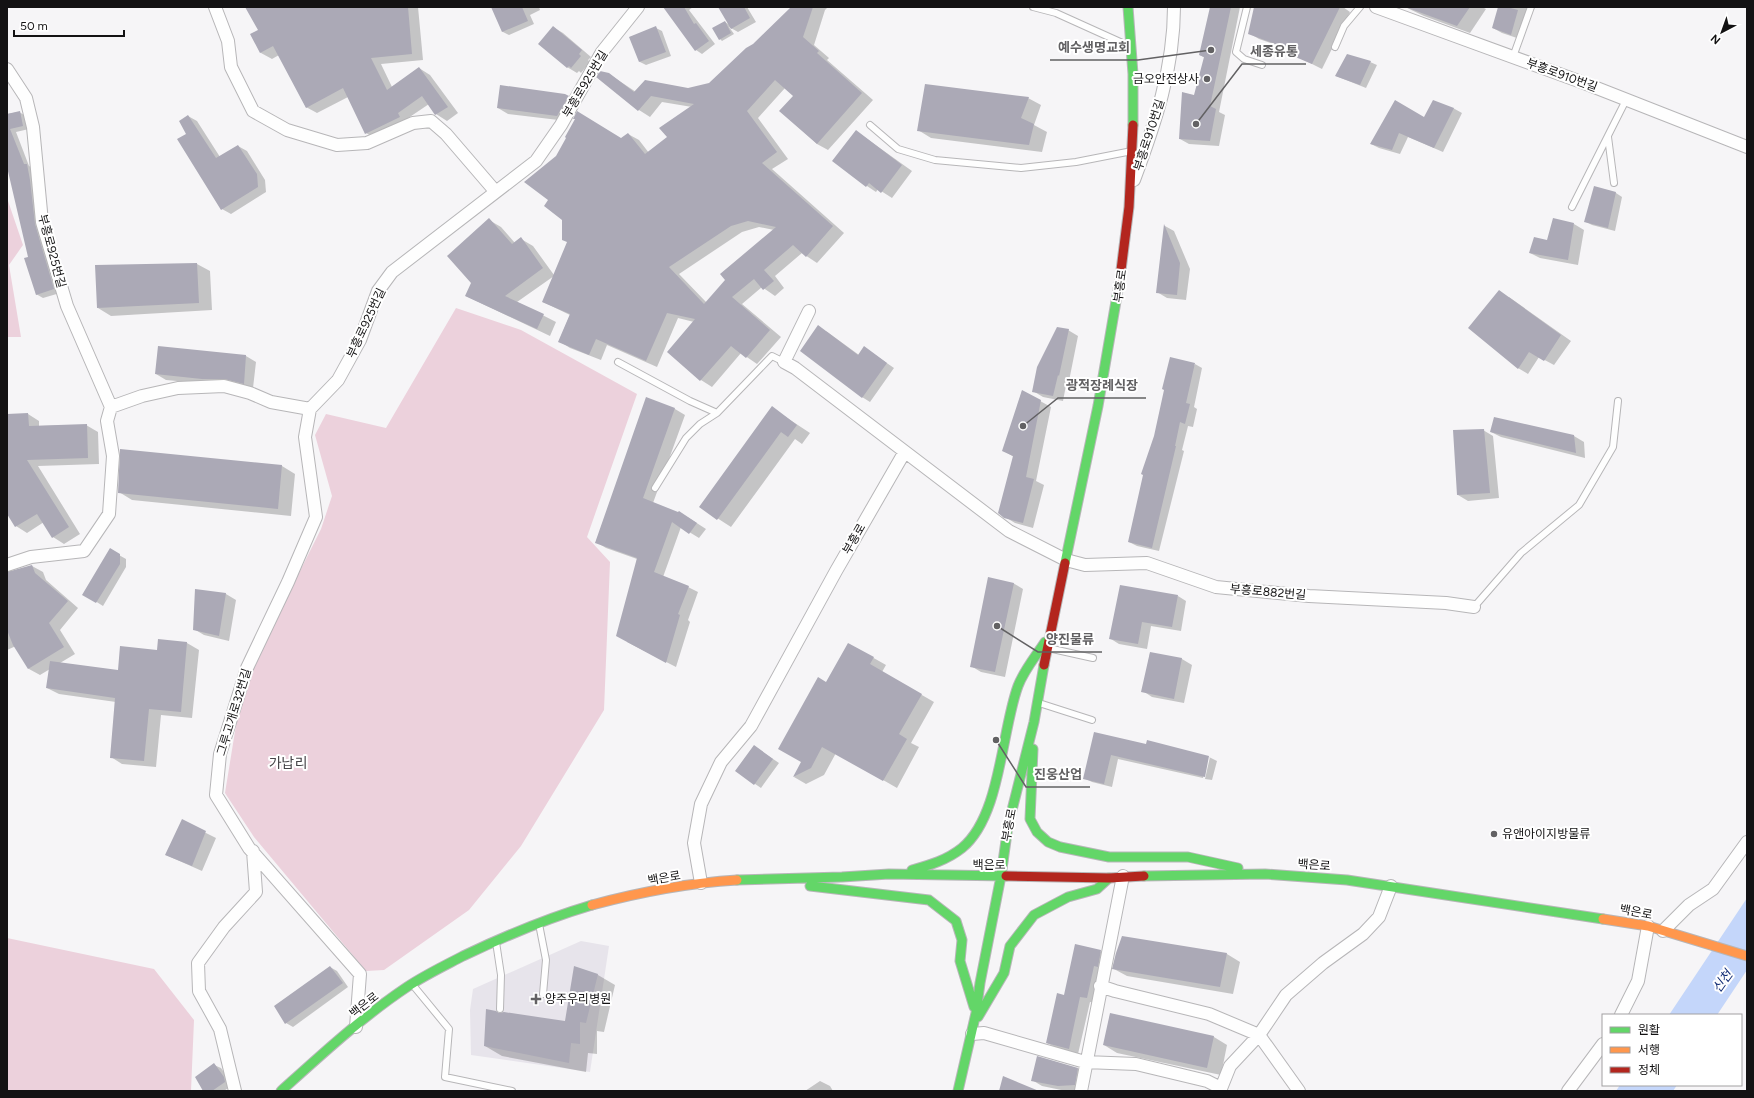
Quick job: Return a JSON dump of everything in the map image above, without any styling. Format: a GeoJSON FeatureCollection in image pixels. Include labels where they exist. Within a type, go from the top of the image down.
{"type":"FeatureCollection","features":[{"type":"Feature","properties":{"kind":"main road","name":"부흥로"},"geometry":{"type":"LineString","coordinates":[[958,1091],[976,1013],[980,983],[1001,876],[1008,826],[1034,722],[1050,634],[1072,537],[1118,301],[1134,151],[1133,48],[1128,7]]}},
{"type":"Feature","properties":{"kind":"main road"},"geometry":{"type":"LineString","coordinates":[[889,874],[933,864],[958,852],[970,841],[985,815],[997,773],[1018,685],[1050,634]]}},
{"type":"Feature","properties":{"kind":"main road"},"geometry":{"type":"LineString","coordinates":[[1034,722],[1030,819],[1037,832],[1048,842],[1060,847],[1109,857],[1188,857],[1265,874]]}},
{"type":"Feature","properties":{"kind":"main road"},"geometry":{"type":"LineString","coordinates":[[997,773],[1008,826]]}},
{"type":"Feature","properties":{"kind":"main road","name":"백은로"},"geometry":{"type":"LineString","coordinates":[[281,1091],[356,1027],[412,984],[442,966],[495,940],[567,912],[600,902],[701,883],[862,877],[889,874],[1110,878],[1123,876],[1265,874],[1347,880],[1648,926],[1747,956]]}},
{"type":"Feature","properties":{"kind":"main road"},"geometry":{"type":"LineString","coordinates":[[972,1030],[1004,973],[1010,946],[1034,915],[1068,898],[1097,889],[1110,878]]}},
{"type":"Feature","properties":{"kind":"main road"},"geometry":{"type":"LineString","coordinates":[[753,880],[929,900],[956,921],[962,940],[960,961],[976,1013]]}},
{"type":"Feature","properties":{"kind":"street"},"geometry":{"type":"LineString","coordinates":[[215,7],[228,41],[231,67],[253,111],[287,130],[337,145],[367,143],[413,123],[431,121],[446,134],[495,191]]}},
{"type":"Feature","properties":{"kind":"street","name":"부흥로925번길"},"geometry":{"type":"LineString","coordinates":[[310,409],[338,380],[360,340],[378,291],[392,272],[536,160],[561,125],[602,52],[638,7]]}},
{"type":"Feature","properties":{"kind":"street","name":"부흥로910번길"},"geometry":{"type":"LineString","coordinates":[[1130,192],[1164,93],[1172,54],[1174,7]]}},
{"type":"Feature","properties":{"kind":"street","name":"부흥로910번길"},"geometry":{"type":"LineString","coordinates":[[1376,7],[1513,57],[1747,147]]}},
{"type":"Feature","properties":{"kind":"street","name":"부흥로925번길"},"geometry":{"type":"LineString","coordinates":[[7,68],[26,98],[33,127],[42,222],[68,306],[111,407]]}},
{"type":"Feature","properties":{"kind":"street"},"geometry":{"type":"LineString","coordinates":[[809,311],[784,362],[795,368],[904,453],[1008,531],[1066,560]]}},
{"type":"Feature","properties":{"kind":"street"},"geometry":{"type":"LineString","coordinates":[[7,565],[31,557],[84,550],[109,514],[113,456],[107,421],[111,407],[142,396],[178,388],[224,386],[250,393],[271,402],[310,409]]}},
{"type":"Feature","properties":{"kind":"street","name":"그루고개로32번길"},"geometry":{"type":"LineString","coordinates":[[310,409],[305,437],[316,517],[288,582],[247,668],[220,754],[216,795],[253,851],[360,974],[356,1027]]}},
{"type":"Feature","properties":{"kind":"street","name":"부흥로"},"geometry":{"type":"LineString","coordinates":[[701,883],[694,843],[701,804],[722,762],[751,726],[836,571],[904,453]]}},
{"type":"Feature","properties":{"kind":"street","name":"부흥로882번길"},"geometry":{"type":"LineString","coordinates":[[1066,560],[1085,565],[1147,563],[1216,587],[1309,596],[1474,607]]}},
{"type":"Feature","properties":{"kind":"street"},"geometry":{"type":"LineString","coordinates":[[1662,931],[1689,905],[1712,889],[1747,842]]}},
{"type":"Feature","properties":{"kind":"street"},"geometry":{"type":"LineString","coordinates":[[235,1091],[220,1029],[199,991],[198,963],[224,927],[256,892],[253,851]]}},
{"type":"Feature","properties":{"kind":"street"},"geometry":{"type":"LineString","coordinates":[[1080,1091],[1123,876]]}},
{"type":"Feature","properties":{"kind":"street"},"geometry":{"type":"LineString","coordinates":[[972,1030],[1085,1062],[1136,1064],[1208,1081],[1221,1090],[1230,1066],[1259,1035],[1286,995],[1323,963],[1364,934],[1379,917],[1391,886]]}},
{"type":"Feature","properties":{"kind":"street"},"geometry":{"type":"LineString","coordinates":[[1622,1014],[1638,981],[1648,926]]}},
{"type":"Feature","properties":{"kind":"street"},"geometry":{"type":"LineString","coordinates":[[1100,986],[1209,1014],[1259,1035],[1299,1091]]}},
{"type":"Feature","properties":{"kind":"street"},"geometry":{"type":"LineString","coordinates":[[1568,1091],[1602,1045]]}},
{"type":"Feature","properties":{"kind":"lane"},"geometry":{"type":"LineString","coordinates":[[1033,7],[1056,13],[1133,48]]}},
{"type":"Feature","properties":{"kind":"lane"},"geometry":{"type":"LineString","coordinates":[[1247,7],[1236,52],[1244,59],[1262,65]]}},
{"type":"Feature","properties":{"kind":"lane"},"geometry":{"type":"LineString","coordinates":[[1335,47],[1344,26],[1360,7]]}},
{"type":"Feature","properties":{"kind":"lane"},"geometry":{"type":"LineString","coordinates":[[1513,57],[1531,7]]}},
{"type":"Feature","properties":{"kind":"lane"},"geometry":{"type":"LineString","coordinates":[[1572,207],[1626,100]]}},
{"type":"Feature","properties":{"kind":"lane"},"geometry":{"type":"LineString","coordinates":[[870,125],[898,149],[935,160],[1021,168],[1076,162],[1134,151]]}},
{"type":"Feature","properties":{"kind":"lane"},"geometry":{"type":"LineString","coordinates":[[1608,137],[1614,183]]}},
{"type":"Feature","properties":{"kind":"lane"},"geometry":{"type":"LineString","coordinates":[[655,488],[686,438],[700,424],[717,413],[772,356],[784,362]]}},
{"type":"Feature","properties":{"kind":"lane"},"geometry":{"type":"LineString","coordinates":[[618,362],[690,401],[717,413]]}},
{"type":"Feature","properties":{"kind":"lane"},"geometry":{"type":"LineString","coordinates":[[1474,607],[1521,553],[1579,505],[1613,447],[1618,401]]}},
{"type":"Feature","properties":{"kind":"lane"},"geometry":{"type":"LineString","coordinates":[[1048,648],[1093,658]]}},
{"type":"Feature","properties":{"kind":"lane"},"geometry":{"type":"LineString","coordinates":[[1037,703],[1092,720]]}},
{"type":"Feature","properties":{"kind":"lane"},"geometry":{"type":"LineString","coordinates":[[539,923],[546,960],[543,994]]}},
{"type":"Feature","properties":{"kind":"lane"},"geometry":{"type":"LineString","coordinates":[[495,940],[501,975],[500,1009]]}},
{"type":"Feature","properties":{"kind":"lane"},"geometry":{"type":"LineString","coordinates":[[412,984],[449,1029],[445,1077],[512,1091]]}},
{"type":"Feature","properties":{"kind":"shaded area"},"geometry":{"type":"Polygon","coordinates":[[[7,198],[23,245],[9,265],[21,337],[7,337],[7,198]]]}},
{"type":"Feature","properties":{"kind":"shaded area"},"geometry":{"type":"Polygon","coordinates":[[[456,308],[521,330],[637,394],[587,537],[610,562],[604,710],[521,846],[469,910],[384,970],[366,971],[254,837],[225,793],[238,713],[254,663],[321,529],[332,496],[315,435],[326,414],[386,428],[456,308]]]}},
{"type":"Feature","properties":{"kind":"shaded area"},"geometry":{"type":"Polygon","coordinates":[[[7,938],[154,969],[194,1020],[191,1091],[7,1091],[7,938]]]}},
{"type":"Feature","properties":{"kind":"shaded area","name":"양주우리병원"},"geometry":{"type":"Polygon","coordinates":[[[581,941],[609,946],[590,1072],[471,1055],[470,1010],[473,989],[581,941]]]}},
{"type":"Feature","properties":{"kind":"water","name":"신천"},"geometry":{"type":"Polygon","coordinates":[[[1747,898],[1747,970],[1718,1014],[1670,1014],[1747,898]]]}},
{"type":"Feature","properties":{"kind":"water"},"geometry":{"type":"Polygon","coordinates":[[[1619,1086],[1676,1086],[1673,1091],[1616,1091],[1619,1086]]]}},
{"type":"Feature","properties":{"kind":"building"},"geometry":{"type":"Polygon","coordinates":[[[245,7],[408,7],[412,54],[371,58],[387,90],[419,67],[448,107],[435,115],[422,96],[398,113],[400,117],[365,134],[343,88],[306,108],[273,46],[260,53],[250,34],[258,30],[245,7]]]}},
{"type":"Feature","properties":{"kind":"building"},"geometry":{"type":"Polygon","coordinates":[[[491,7],[522,7],[528,21],[502,32],[491,7]]]}},
{"type":"Feature","properties":{"kind":"building"},"geometry":{"type":"Polygon","coordinates":[[[663,7],[684,7],[694,24],[696,23],[709,41],[695,51],[663,7]]]}},
{"type":"Feature","properties":{"kind":"building"},"geometry":{"type":"Polygon","coordinates":[[[718,7],[744,7],[750,18],[731,29],[718,7]]]}},
{"type":"Feature","properties":{"kind":"building"},"geometry":{"type":"Polygon","coordinates":[[[813,7],[803,37],[819,51],[817,53],[862,93],[817,144],[779,111],[793,96],[775,80],[747,111],[777,152],[762,163],[833,226],[806,257],[793,245],[764,270],[774,281],[763,290],[754,279],[732,297],[770,330],[746,358],[731,346],[700,381],[667,352],[695,319],[667,313],[646,361],[596,339],[589,355],[558,342],[570,314],[542,302],[567,242],[562,240],[562,220],[544,206],[548,200],[524,182],[556,156],[575,119],[573,119],[577,111],[621,138],[628,133],[645,154],[667,137],[659,128],[694,104],[651,96],[638,111],[596,77],[600,71],[609,73],[634,92],[645,80],[688,88],[709,83],[746,48],[753,44],[790,8],[813,7]],[[748,221],[731,226],[669,267],[704,304],[725,280],[720,274],[776,227],[748,221]]]}},
{"type":"Feature","properties":{"kind":"building"},"geometry":{"type":"Polygon","coordinates":[[[1210,7],[1231,7],[1210,106],[1216,109],[1210,141],[1179,139],[1182,92],[1194,95],[1204,57],[1199,55],[1210,7]]]}},
{"type":"Feature","properties":{"kind":"building"},"geometry":{"type":"Polygon","coordinates":[[[1254,7],[1340,7],[1312,64],[1293,56],[1295,51],[1248,34],[1254,7]]]}},
{"type":"Feature","properties":{"kind":"building"},"geometry":{"type":"Polygon","coordinates":[[[1408,7],[1470,7],[1457,26],[1408,7]]]}},
{"type":"Feature","properties":{"kind":"building"},"geometry":{"type":"Polygon","coordinates":[[[1498,7],[1507,7],[1518,10],[1511,35],[1492,28],[1498,7]]]}},
{"type":"Feature","properties":{"kind":"building"},"geometry":{"type":"Polygon","coordinates":[[[725,21],[731,33],[719,40],[712,28],[725,21]]]}},
{"type":"Feature","properties":{"kind":"building"},"geometry":{"type":"Polygon","coordinates":[[[553,26],[582,50],[579,54],[581,56],[571,68],[569,66],[567,68],[538,44],[553,26]]]}},
{"type":"Feature","properties":{"kind":"building"},"geometry":{"type":"Polygon","coordinates":[[[656,26],[666,52],[639,62],[629,37],[656,26]]]}},
{"type":"Feature","properties":{"kind":"building"},"geometry":{"type":"Polygon","coordinates":[[[1347,54],[1371,61],[1360,85],[1335,76],[1347,54]]]}},
{"type":"Feature","properties":{"kind":"building"},"geometry":{"type":"Polygon","coordinates":[[[925,84],[1029,97],[1021,118],[1034,124],[1029,145],[917,131],[925,84]]]}},
{"type":"Feature","properties":{"kind":"building"},"geometry":{"type":"Polygon","coordinates":[[[500,85],[565,94],[569,96],[557,116],[497,108],[500,85]]]}},
{"type":"Feature","properties":{"kind":"building"},"geometry":{"type":"Polygon","coordinates":[[[1395,100],[1424,117],[1433,100],[1454,108],[1434,148],[1399,133],[1392,150],[1370,144],[1395,100]]]}},
{"type":"Feature","properties":{"kind":"building"},"geometry":{"type":"Polygon","coordinates":[[[20,111],[23,126],[10,129],[24,164],[27,164],[35,224],[54,289],[36,295],[24,258],[28,257],[7,167],[7,114],[20,111]]]}},
{"type":"Feature","properties":{"kind":"building"},"geometry":{"type":"Polygon","coordinates":[[[188,115],[216,158],[238,145],[257,174],[258,187],[221,210],[177,139],[186,134],[179,121],[188,115]]]}},
{"type":"Feature","properties":{"kind":"building"},"geometry":{"type":"Polygon","coordinates":[[[856,130],[902,165],[881,193],[869,183],[866,187],[832,161],[856,130]]]}},
{"type":"Feature","properties":{"kind":"building"},"geometry":{"type":"Polygon","coordinates":[[[1594,186],[1616,192],[1608,228],[1584,222],[1594,186]]]}},
{"type":"Feature","properties":{"kind":"building"},"geometry":{"type":"Polygon","coordinates":[[[489,218],[512,244],[521,237],[543,268],[505,296],[544,314],[537,329],[465,296],[471,283],[447,256],[489,218]]]}},
{"type":"Feature","properties":{"kind":"building"},"geometry":{"type":"Polygon","coordinates":[[[1553,218],[1574,223],[1568,260],[1529,253],[1534,237],[1547,240],[1553,218]]]}},
{"type":"Feature","properties":{"kind":"building"},"geometry":{"type":"Polygon","coordinates":[[[1164,224],[1180,263],[1177,295],[1156,293],[1164,224]]]}},
{"type":"Feature","properties":{"kind":"building"},"geometry":{"type":"Polygon","coordinates":[[[197,263],[199,303],[97,308],[95,265],[197,263]]]}},
{"type":"Feature","properties":{"kind":"building"},"geometry":{"type":"Polygon","coordinates":[[[1499,290],[1561,335],[1544,361],[1529,352],[1518,369],[1468,328],[1499,290]]]}},
{"type":"Feature","properties":{"kind":"building"},"geometry":{"type":"Polygon","coordinates":[[[818,325],[858,355],[864,346],[887,363],[862,398],[800,351],[818,325]]]}},
{"type":"Feature","properties":{"kind":"building"},"geometry":{"type":"Polygon","coordinates":[[[1057,327],[1069,329],[1053,396],[1032,392],[1037,367],[1057,327]]]}},
{"type":"Feature","properties":{"kind":"building"},"geometry":{"type":"Polygon","coordinates":[[[158,346],[246,355],[244,384],[224,379],[202,379],[155,374],[158,346]]]}},
{"type":"Feature","properties":{"kind":"building"},"geometry":{"type":"Polygon","coordinates":[[[1170,357],[1195,363],[1186,403],[1190,404],[1185,424],[1180,422],[1176,446],[1152,548],[1128,542],[1143,475],[1141,474],[1154,436],[1164,390],[1162,389],[1170,357]]]}},
{"type":"Feature","properties":{"kind":"building"},"geometry":{"type":"Polygon","coordinates":[[[1022,390],[1041,400],[1026,477],[1034,479],[1023,523],[1004,518],[998,513],[1013,456],[1002,451],[1022,390]]]}},
{"type":"Feature","properties":{"kind":"building"},"geometry":{"type":"Polygon","coordinates":[[[646,397],[675,408],[643,498],[678,512],[679,511],[697,523],[689,534],[672,522],[654,572],[689,586],[678,614],[680,615],[666,663],[616,636],[637,558],[595,543],[646,397]]]}},
{"type":"Feature","properties":{"kind":"building"},"geometry":{"type":"Polygon","coordinates":[[[772,406],[797,425],[788,437],[781,432],[717,520],[699,507],[772,406]]]}},
{"type":"Feature","properties":{"kind":"building"},"geometry":{"type":"Polygon","coordinates":[[[28,413],[29,426],[87,424],[88,458],[27,460],[69,527],[52,538],[37,514],[15,527],[7,514],[7,414],[28,413]]]}},
{"type":"Feature","properties":{"kind":"building"},"geometry":{"type":"Polygon","coordinates":[[[1494,417],[1574,435],[1576,453],[1490,432],[1494,417]]]}},
{"type":"Feature","properties":{"kind":"building"},"geometry":{"type":"Polygon","coordinates":[[[1484,429],[1490,493],[1457,495],[1453,430],[1484,429]]]}},
{"type":"Feature","properties":{"kind":"building"},"geometry":{"type":"Polygon","coordinates":[[[120,449],[282,465],[278,509],[118,493],[120,449]]]}},
{"type":"Feature","properties":{"kind":"building"},"geometry":{"type":"Polygon","coordinates":[[[110,548],[120,554],[120,564],[96,603],[82,595],[110,548]]]}},
{"type":"Feature","properties":{"kind":"building"},"geometry":{"type":"Polygon","coordinates":[[[32,565],[35,573],[68,601],[49,623],[64,647],[28,669],[13,645],[7,630],[7,572],[32,565]]]}},
{"type":"Feature","properties":{"kind":"building"},"geometry":{"type":"Polygon","coordinates":[[[988,577],[1014,583],[995,672],[970,667],[988,577]]]}},
{"type":"Feature","properties":{"kind":"building"},"geometry":{"type":"Polygon","coordinates":[[[1120,585],[1178,595],[1172,627],[1142,622],[1138,644],[1109,639],[1120,585]]]}},
{"type":"Feature","properties":{"kind":"building"},"geometry":{"type":"Polygon","coordinates":[[[195,589],[226,593],[219,636],[193,630],[195,589]]]}},
{"type":"Feature","properties":{"kind":"building"},"geometry":{"type":"Polygon","coordinates":[[[158,639],[187,642],[181,712],[149,709],[144,761],[110,758],[115,698],[46,688],[50,661],[118,670],[120,646],[157,650],[158,639]]]}},
{"type":"Feature","properties":{"kind":"building"},"geometry":{"type":"Polygon","coordinates":[[[848,643],[874,657],[870,664],[922,694],[899,734],[907,739],[883,781],[822,747],[811,768],[793,777],[801,762],[778,749],[818,677],[826,682],[848,643]]]}},
{"type":"Feature","properties":{"kind":"building"},"geometry":{"type":"Polygon","coordinates":[[[1150,652],[1182,658],[1174,699],[1141,692],[1150,652]]]}},
{"type":"Feature","properties":{"kind":"building"},"geometry":{"type":"Polygon","coordinates":[[[1094,732],[1146,744],[1147,740],[1209,756],[1205,777],[1111,755],[1104,784],[1083,779],[1094,732]]]}},
{"type":"Feature","properties":{"kind":"building"},"geometry":{"type":"Polygon","coordinates":[[[754,745],[773,759],[754,785],[735,771],[754,745]]]}},
{"type":"Feature","properties":{"kind":"building"},"geometry":{"type":"Polygon","coordinates":[[[182,819],[206,831],[192,866],[165,855],[182,819]]]}},
{"type":"Feature","properties":{"kind":"building"},"geometry":{"type":"Polygon","coordinates":[[[1122,936],[1227,953],[1220,987],[1112,969],[1122,936]]]}},
{"type":"Feature","properties":{"kind":"building"},"geometry":{"type":"Polygon","coordinates":[[[1075,944],[1101,950],[1098,967],[1094,966],[1087,998],[1080,997],[1069,1049],[1046,1043],[1057,993],[1064,995],[1075,944]]]}},
{"type":"Feature","properties":{"kind":"building"},"geometry":{"type":"Polygon","coordinates":[[[330,966],[343,983],[285,1024],[274,1006],[330,966]]]}},
{"type":"Feature","properties":{"kind":"building"},"geometry":{"type":"Polygon","coordinates":[[[574,966],[598,974],[586,1023],[580,1022],[580,1044],[571,1043],[569,1063],[484,1046],[486,1009],[499,1013],[504,1012],[565,1021],[574,966]]]}},
{"type":"Feature","properties":{"kind":"building"},"geometry":{"type":"Polygon","coordinates":[[[1110,1013],[1214,1036],[1207,1068],[1103,1045],[1110,1013]]]}},
{"type":"Feature","properties":{"kind":"building"},"geometry":{"type":"Polygon","coordinates":[[[1037,1056],[1078,1068],[1075,1085],[1058,1086],[1031,1081],[1037,1056]]]}},
{"type":"Feature","properties":{"kind":"building"},"geometry":{"type":"Polygon","coordinates":[[[214,1063],[224,1077],[225,1082],[212,1091],[203,1091],[195,1077],[214,1063]]]}},
{"type":"Feature","properties":{"kind":"building"},"geometry":{"type":"Polygon","coordinates":[[[1003,1076],[1039,1091],[999,1091],[1003,1076]]]}},
{"type":"Feature","properties":{"kind":"traffic: fast"},"geometry":{"type":"LineString","coordinates":[[1128,7],[1133,74],[1133,125]]}},
{"type":"Feature","properties":{"kind":"traffic: fast"},"geometry":{"type":"LineString","coordinates":[[1065,563],[1098,406],[1120,278]]}},
{"type":"Feature","properties":{"kind":"traffic: fast"},"geometry":{"type":"LineString","coordinates":[[912,870],[932,864],[950,856],[962,848],[975,834],[985,816],[992,795],[1012,705],[1018,686],[1027,669],[1045,642]]}},
{"type":"Feature","properties":{"kind":"traffic: fast"},"geometry":{"type":"LineString","coordinates":[[958,1091],[976,1013],[980,983],[1001,876],[1008,826],[1034,722],[1044,665]]}},
{"type":"Feature","properties":{"kind":"traffic: fast"},"geometry":{"type":"LineString","coordinates":[[1033,749],[1030,819],[1037,832],[1048,842],[1060,847],[1109,857],[1188,857],[1238,868]]}},
{"type":"Feature","properties":{"kind":"traffic: fast"},"geometry":{"type":"LineString","coordinates":[[737,880],[889,874],[1006,876]]}},
{"type":"Feature","properties":{"kind":"traffic: fast"},"geometry":{"type":"LineString","coordinates":[[1144,876],[1265,874],[1347,880],[1603,919]]}},
{"type":"Feature","properties":{"kind":"traffic: fast"},"geometry":{"type":"LineString","coordinates":[[978,1017],[1004,973],[1010,946],[1034,915],[1068,897],[1097,889],[1109,878]]}},
{"type":"Feature","properties":{"kind":"traffic: fast"},"geometry":{"type":"LineString","coordinates":[[810,886],[929,900],[956,921],[962,940],[960,961],[974,1007]]}},
{"type":"Feature","properties":{"kind":"traffic: fast"},"geometry":{"type":"LineString","coordinates":[[281,1091],[358,1024],[390,999],[421,978],[463,956],[511,935],[592,905]]}},
{"type":"Feature","properties":{"kind":"traffic: slow"},"geometry":{"type":"LineString","coordinates":[[592,905],[664,889],[700,883],[737,880]]}},
{"type":"Feature","properties":{"kind":"traffic: slow"},"geometry":{"type":"LineString","coordinates":[[1603,919],[1648,926],[1747,956]]}},
{"type":"Feature","properties":{"kind":"traffic: jam"},"geometry":{"type":"LineString","coordinates":[[1120,278],[1129,207],[1133,125]]}},
{"type":"Feature","properties":{"kind":"traffic: jam"},"geometry":{"type":"LineString","coordinates":[[1044,665],[1065,563]]}},
{"type":"Feature","properties":{"kind":"traffic: jam"},"geometry":{"type":"LineString","coordinates":[[1006,876],[1109,878],[1144,876]]}},
{"type":"Feature","properties":{"kind":"place","name":"예수생명교회"},"geometry":{"type":"Point","coordinates":[1211,50]}},
{"type":"Feature","properties":{"kind":"place","name":"금오안전상사"},"geometry":{"type":"Point","coordinates":[1207,79]}},
{"type":"Feature","properties":{"kind":"place","name":"세종유통"},"geometry":{"type":"Point","coordinates":[1196,124]}},
{"type":"Feature","properties":{"kind":"place","name":"광적장례식장"},"geometry":{"type":"Point","coordinates":[1023,426]}},
{"type":"Feature","properties":{"kind":"place","name":"양진물류"},"geometry":{"type":"Point","coordinates":[997,626]}},
{"type":"Feature","properties":{"kind":"place","name":"진웅산업"},"geometry":{"type":"Point","coordinates":[996,740]}},
{"type":"Feature","properties":{"kind":"place","name":"유앤아이지방물류"},"geometry":{"type":"Point","coordinates":[1494,834]}},
{"type":"Feature","properties":{"kind":"place","name":"양주우리병원"},"geometry":{"type":"Point","coordinates":[536,999]}},
{"type":"Feature","properties":{"kind":"district","name":"가납리"},"geometry":{"type":"Point","coordinates":[288,763]}}]}
